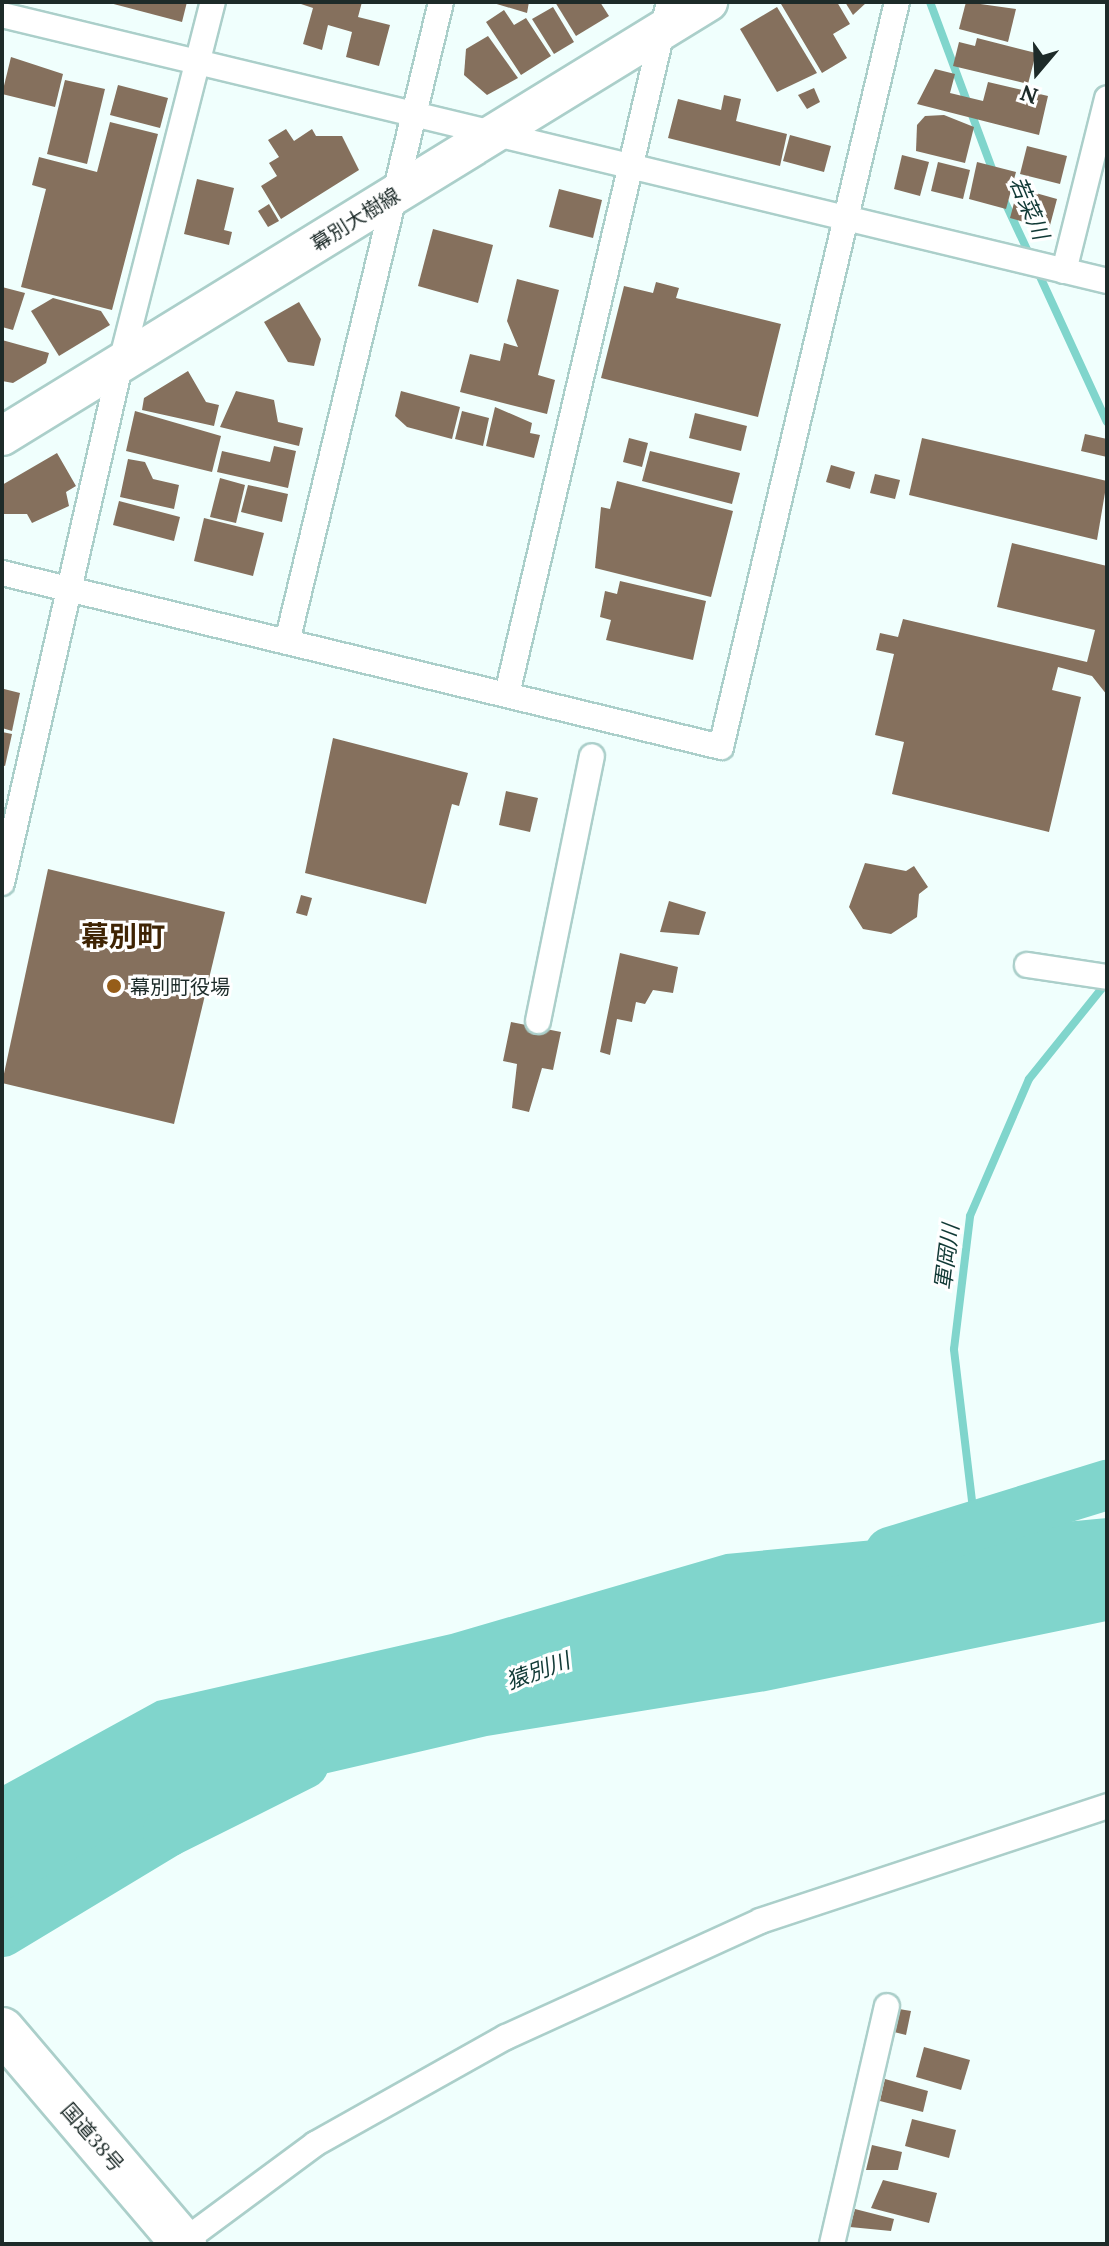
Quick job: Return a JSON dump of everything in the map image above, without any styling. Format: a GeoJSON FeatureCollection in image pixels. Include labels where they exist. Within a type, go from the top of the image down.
{"type":"FeatureCollection","features":[{"type":"Feature","properties":{"kind":"highway","name":"国道38号"},"geometry":{"type":"LineString","coordinates":[[2,2030],[176,2235]]}},
{"type":"Feature","properties":{"kind":"main road","name":"幕別大樹線"},"geometry":{"type":"LineString","coordinates":[[2,436],[491,135],[665,16],[708,2]]}},
{"type":"Feature","properties":{"kind":"street"},"geometry":{"type":"LineString","coordinates":[[2,883],[121,362],[213,2]]}},
{"type":"Feature","properties":{"kind":"street"},"geometry":{"type":"LineString","coordinates":[[287,642],[441,2]]}},
{"type":"Feature","properties":{"kind":"street"},"geometry":{"type":"LineString","coordinates":[[2,573],[721,747],[897,2]]}},
{"type":"Feature","properties":{"kind":"street"},"geometry":{"type":"LineString","coordinates":[[2,15],[1107,281]]}},
{"type":"Feature","properties":{"kind":"street"},"geometry":{"type":"LineString","coordinates":[[507,694],[665,16]]}},
{"type":"Feature","properties":{"kind":"street"},"geometry":{"type":"LineString","coordinates":[[1064,271],[1107,98]]}},
{"type":"Feature","properties":{"kind":"street"},"geometry":{"type":"LineString","coordinates":[[538,1021],[592,756]]}},
{"type":"Feature","properties":{"kind":"street"},"geometry":{"type":"LineString","coordinates":[[1027,965],[1107,977]]}},
{"type":"Feature","properties":{"kind":"street"},"geometry":{"type":"LineString","coordinates":[[176,2235],[315,2144],[506,2037],[760,1921],[1107,1806]]}},
{"type":"Feature","properties":{"kind":"street"},"geometry":{"type":"LineString","coordinates":[[832,2244],[887,2006]]}},
{"type":"Feature","properties":{"kind":"water"},"geometry":{"type":"Polygon","coordinates":[[[1107,1518],[1107,1621],[766,1691],[487,1736],[156,1813],[2,1905],[2,1786],[157,1701],[451,1634],[726,1554],[1107,1518]]]}},
{"type":"Feature","properties":{"kind":"building"},"geometry":{"type":"Polygon","coordinates":[[[106,2],[187,2],[182,22],[106,2]]]}},
{"type":"Feature","properties":{"kind":"building"},"geometry":{"type":"Polygon","coordinates":[[[295,2],[362,2],[358,17],[390,25],[379,66],[346,57],[352,32],[328,25],[322,50],[303,44],[313,8],[295,2]]]}},
{"type":"Feature","properties":{"kind":"building"},"geometry":{"type":"Polygon","coordinates":[[[490,2],[529,2],[527,13],[490,2]]]}},
{"type":"Feature","properties":{"kind":"building"},"geometry":{"type":"Polygon","coordinates":[[[555,2],[600,2],[609,16],[576,36],[555,2]]]}},
{"type":"Feature","properties":{"kind":"building"},"geometry":{"type":"Polygon","coordinates":[[[837,2],[850,24],[833,34],[847,58],[822,73],[781,4],[837,2]]]}},
{"type":"Feature","properties":{"kind":"building"},"geometry":{"type":"Polygon","coordinates":[[[845,2],[867,2],[853,15],[845,2]]]}},
{"type":"Feature","properties":{"kind":"building"},"geometry":{"type":"Polygon","coordinates":[[[966,2],[1016,9],[1008,42],[959,29],[966,2]]]}},
{"type":"Feature","properties":{"kind":"building"},"geometry":{"type":"Polygon","coordinates":[[[553,7],[574,42],[554,54],[532,19],[553,7]]]}},
{"type":"Feature","properties":{"kind":"building"},"geometry":{"type":"Polygon","coordinates":[[[777,7],[817,73],[777,92],[740,29],[777,7]]]}},
{"type":"Feature","properties":{"kind":"building"},"geometry":{"type":"Polygon","coordinates":[[[504,10],[514,25],[526,18],[551,56],[521,75],[486,22],[504,10]]]}},
{"type":"Feature","properties":{"kind":"building"},"geometry":{"type":"Polygon","coordinates":[[[488,36],[518,78],[487,95],[464,75],[466,49],[488,36]]]}},
{"type":"Feature","properties":{"kind":"building"},"geometry":{"type":"Polygon","coordinates":[[[977,38],[1036,53],[1028,84],[953,66],[959,42],[975,46],[977,38]]]}},
{"type":"Feature","properties":{"kind":"building"},"geometry":{"type":"Polygon","coordinates":[[[11,57],[63,74],[55,107],[2,94],[11,57]]]}},
{"type":"Feature","properties":{"kind":"building"},"geometry":{"type":"Polygon","coordinates":[[[935,69],[955,74],[950,93],[983,101],[988,82],[1048,96],[1039,135],[917,104],[935,69]]]}},
{"type":"Feature","properties":{"kind":"building"},"geometry":{"type":"Polygon","coordinates":[[[65,80],[105,89],[87,164],[47,154],[65,80]]]}},
{"type":"Feature","properties":{"kind":"building"},"geometry":{"type":"Polygon","coordinates":[[[118,85],[168,98],[160,128],[110,115],[118,85]]]}},
{"type":"Feature","properties":{"kind":"building"},"geometry":{"type":"Polygon","coordinates":[[[814,88],[820,102],[807,109],[798,95],[814,88]]]}},
{"type":"Feature","properties":{"kind":"building"},"geometry":{"type":"Polygon","coordinates":[[[724,95],[741,99],[736,121],[787,134],[780,166],[668,138],[678,99],[721,110],[724,95]]]}},
{"type":"Feature","properties":{"kind":"building"},"geometry":{"type":"Polygon","coordinates":[[[944,115],[974,127],[965,163],[916,151],[917,125],[925,116],[944,115]]]}},
{"type":"Feature","properties":{"kind":"building"},"geometry":{"type":"Polygon","coordinates":[[[110,122],[158,134],[112,310],[21,287],[46,189],[32,185],[39,157],[97,172],[110,122]]]}},
{"type":"Feature","properties":{"kind":"building"},"geometry":{"type":"Polygon","coordinates":[[[286,129],[294,141],[312,129],[316,136],[342,136],[359,170],[281,219],[261,186],[277,176],[269,163],[279,157],[268,140],[286,129]]]}},
{"type":"Feature","properties":{"kind":"building"},"geometry":{"type":"Polygon","coordinates":[[[790,135],[831,146],[824,172],[783,161],[790,135]]]}},
{"type":"Feature","properties":{"kind":"building"},"geometry":{"type":"Polygon","coordinates":[[[1027,146],[1067,156],[1060,184],[1020,174],[1027,146]]]}},
{"type":"Feature","properties":{"kind":"building"},"geometry":{"type":"Polygon","coordinates":[[[902,155],[929,162],[920,196],[894,189],[902,155]]]}},
{"type":"Feature","properties":{"kind":"building"},"geometry":{"type":"Polygon","coordinates":[[[938,162],[970,170],[963,199],[931,191],[938,162]]]}},
{"type":"Feature","properties":{"kind":"building"},"geometry":{"type":"Polygon","coordinates":[[[977,162],[1016,172],[1006,209],[969,199],[977,162]]]}},
{"type":"Feature","properties":{"kind":"building"},"geometry":{"type":"Polygon","coordinates":[[[197,179],[234,188],[224,230],[232,232],[229,245],[184,234],[197,179]]]}},
{"type":"Feature","properties":{"kind":"building"},"geometry":{"type":"Polygon","coordinates":[[[1018,188],[1057,199],[1049,229],[1010,218],[1018,188]]]}},
{"type":"Feature","properties":{"kind":"building"},"geometry":{"type":"Polygon","coordinates":[[[559,189],[602,200],[593,238],[549,227],[559,189]]]}},
{"type":"Feature","properties":{"kind":"building"},"geometry":{"type":"Polygon","coordinates":[[[269,204],[279,221],[268,227],[258,211],[269,204]]]}},
{"type":"Feature","properties":{"kind":"building"},"geometry":{"type":"Polygon","coordinates":[[[433,229],[493,245],[478,303],[418,286],[433,229]]]}},
{"type":"Feature","properties":{"kind":"building"},"geometry":{"type":"Polygon","coordinates":[[[517,279],[559,290],[538,375],[555,380],[547,414],[460,392],[470,354],[500,361],[504,343],[518,347],[507,321],[517,279]]]}},
{"type":"Feature","properties":{"kind":"building"},"geometry":{"type":"Polygon","coordinates":[[[656,282],[679,288],[676,298],[781,324],[758,417],[601,378],[624,286],[653,293],[656,282]]]}},
{"type":"Feature","properties":{"kind":"building"},"geometry":{"type":"Polygon","coordinates":[[[2,287],[25,293],[13,330],[2,327],[2,287]]]}},
{"type":"Feature","properties":{"kind":"building"},"geometry":{"type":"Polygon","coordinates":[[[53,298],[101,311],[110,325],[59,356],[31,311],[53,298]]]}},
{"type":"Feature","properties":{"kind":"building"},"geometry":{"type":"Polygon","coordinates":[[[299,302],[321,339],[314,366],[288,362],[264,322],[299,302]]]}},
{"type":"Feature","properties":{"kind":"building"},"geometry":{"type":"Polygon","coordinates":[[[2,340],[49,353],[46,363],[13,383],[2,381],[2,340]]]}},
{"type":"Feature","properties":{"kind":"building"},"geometry":{"type":"Polygon","coordinates":[[[188,371],[206,402],[219,405],[214,426],[142,410],[144,398],[188,371]]]}},
{"type":"Feature","properties":{"kind":"building"},"geometry":{"type":"Polygon","coordinates":[[[236,391],[274,400],[278,422],[303,428],[299,446],[220,427],[236,391]]]}},
{"type":"Feature","properties":{"kind":"building"},"geometry":{"type":"Polygon","coordinates":[[[401,391],[460,407],[452,439],[407,427],[395,416],[401,391]]]}},
{"type":"Feature","properties":{"kind":"building"},"geometry":{"type":"Polygon","coordinates":[[[495,407],[532,423],[530,433],[540,435],[534,458],[486,446],[495,407]]]}},
{"type":"Feature","properties":{"kind":"building"},"geometry":{"type":"Polygon","coordinates":[[[135,411],[221,436],[212,472],[126,451],[135,411]]]}},
{"type":"Feature","properties":{"kind":"building"},"geometry":{"type":"Polygon","coordinates":[[[462,411],[489,418],[483,446],[455,439],[462,411]]]}},
{"type":"Feature","properties":{"kind":"building"},"geometry":{"type":"Polygon","coordinates":[[[695,413],[747,426],[741,451],[689,438],[695,413]]]}},
{"type":"Feature","properties":{"kind":"building"},"geometry":{"type":"Polygon","coordinates":[[[1085,434],[1107,439],[1107,457],[1081,451],[1085,434]]]}},
{"type":"Feature","properties":{"kind":"building"},"geometry":{"type":"Polygon","coordinates":[[[629,438],[648,443],[642,467],[623,462],[629,438]]]}},
{"type":"Feature","properties":{"kind":"building"},"geometry":{"type":"Polygon","coordinates":[[[922,438],[1107,481],[1097,540],[909,495],[922,438]]]}},
{"type":"Feature","properties":{"kind":"building"},"geometry":{"type":"Polygon","coordinates":[[[274,446],[296,451],[288,488],[217,472],[222,451],[270,462],[274,446]]]}},
{"type":"Feature","properties":{"kind":"building"},"geometry":{"type":"Polygon","coordinates":[[[650,451],[740,473],[732,504],[642,481],[650,451]]]}},
{"type":"Feature","properties":{"kind":"building"},"geometry":{"type":"Polygon","coordinates":[[[57,453],[76,486],[66,492],[69,506],[32,523],[27,514],[2,514],[2,485],[57,453]]]}},
{"type":"Feature","properties":{"kind":"building"},"geometry":{"type":"Polygon","coordinates":[[[128,459],[145,462],[153,479],[179,485],[174,509],[120,497],[128,459]]]}},
{"type":"Feature","properties":{"kind":"building"},"geometry":{"type":"Polygon","coordinates":[[[831,465],[855,472],[850,489],[826,482],[831,465]]]}},
{"type":"Feature","properties":{"kind":"building"},"geometry":{"type":"Polygon","coordinates":[[[875,474],[900,480],[895,499],[870,493],[875,474]]]}},
{"type":"Feature","properties":{"kind":"building"},"geometry":{"type":"Polygon","coordinates":[[[220,478],[245,485],[236,523],[210,517],[220,478]]]}},
{"type":"Feature","properties":{"kind":"building"},"geometry":{"type":"Polygon","coordinates":[[[617,481],[733,511],[711,597],[595,568],[601,507],[610,509],[617,481]]]}},
{"type":"Feature","properties":{"kind":"building"},"geometry":{"type":"Polygon","coordinates":[[[248,485],[288,494],[282,522],[241,512],[248,485]]]}},
{"type":"Feature","properties":{"kind":"building"},"geometry":{"type":"Polygon","coordinates":[[[119,501],[180,517],[174,541],[113,525],[119,501]]]}},
{"type":"Feature","properties":{"kind":"building"},"geometry":{"type":"Polygon","coordinates":[[[204,518],[264,533],[253,576],[194,561],[204,518]]]}},
{"type":"Feature","properties":{"kind":"building"},"geometry":{"type":"Polygon","coordinates":[[[1012,543],[1107,566],[1107,695],[1092,676],[1058,667],[1052,690],[1081,697],[1049,832],[892,794],[904,742],[875,735],[894,654],[876,650],[880,633],[898,637],[903,619],[1087,662],[1095,630],[997,607],[1012,543]]]}},
{"type":"Feature","properties":{"kind":"building"},"geometry":{"type":"Polygon","coordinates":[[[620,581],[706,601],[693,660],[606,640],[611,620],[600,617],[605,591],[617,594],[620,581]]]}},
{"type":"Feature","properties":{"kind":"building"},"geometry":{"type":"Polygon","coordinates":[[[4,689],[20,693],[12,731],[2,728],[4,689]]]}},
{"type":"Feature","properties":{"kind":"building"},"geometry":{"type":"Polygon","coordinates":[[[2,732],[12,734],[5,766],[2,765],[2,732]]]}},
{"type":"Feature","properties":{"kind":"building"},"geometry":{"type":"Polygon","coordinates":[[[333,738],[468,773],[459,806],[452,804],[426,904],[305,873],[333,738]]]}},
{"type":"Feature","properties":{"kind":"building"},"geometry":{"type":"Polygon","coordinates":[[[506,791],[538,798],[530,832],[499,825],[506,791]]]}},
{"type":"Feature","properties":{"kind":"building"},"geometry":{"type":"Polygon","coordinates":[[[865,863],[906,871],[914,866],[928,887],[919,894],[917,917],[891,934],[863,929],[849,907],[865,863]]]}},
{"type":"Feature","properties":{"kind":"building","name":"幕別町役場"},"geometry":{"type":"Polygon","coordinates":[[[48,869],[225,912],[174,1124],[2,1083],[48,869]]]}},
{"type":"Feature","properties":{"kind":"building"},"geometry":{"type":"Polygon","coordinates":[[[301,895],[312,898],[307,916],[296,913],[301,895]]]}},
{"type":"Feature","properties":{"kind":"building"},"geometry":{"type":"Polygon","coordinates":[[[669,901],[706,912],[699,935],[660,932],[669,901]]]}},
{"type":"Feature","properties":{"kind":"building"},"geometry":{"type":"Polygon","coordinates":[[[620,953],[678,967],[673,993],[653,990],[645,1004],[636,1002],[632,1022],[617,1019],[610,1055],[600,1052],[620,953]]]}},
{"type":"Feature","properties":{"kind":"building"},"geometry":{"type":"Polygon","coordinates":[[[511,1022],[561,1032],[553,1070],[542,1068],[529,1112],[512,1108],[517,1064],[503,1061],[511,1022]]]}},
{"type":"Feature","properties":{"kind":"building"},"geometry":{"type":"Polygon","coordinates":[[[899,2009],[911,2011],[906,2035],[894,2032],[899,2009]]]}},
{"type":"Feature","properties":{"kind":"building"},"geometry":{"type":"Polygon","coordinates":[[[924,2047],[970,2060],[961,2090],[916,2077],[924,2047]]]}},
{"type":"Feature","properties":{"kind":"building"},"geometry":{"type":"Polygon","coordinates":[[[885,2079],[928,2091],[923,2112],[880,2101],[885,2079]]]}},
{"type":"Feature","properties":{"kind":"building"},"geometry":{"type":"Polygon","coordinates":[[[912,2119],[956,2130],[949,2158],[905,2146],[912,2119]]]}},
{"type":"Feature","properties":{"kind":"building"},"geometry":{"type":"Polygon","coordinates":[[[872,2145],[902,2152],[898,2170],[866,2170],[872,2145]]]}},
{"type":"Feature","properties":{"kind":"building"},"geometry":{"type":"Polygon","coordinates":[[[883,2180],[937,2193],[929,2223],[871,2208],[883,2180]]]}},
{"type":"Feature","properties":{"kind":"building"},"geometry":{"type":"Polygon","coordinates":[[[855,2209],[894,2219],[891,2231],[850,2227],[855,2209]]]}},
{"type":"Feature","properties":{"kind":"waterway","name":"若菜川"},"geometry":{"type":"LineString","coordinates":[[930,2],[994,174]]}},
{"type":"Feature","properties":{"kind":"waterway","name":"若菜川"},"geometry":{"type":"LineString","coordinates":[[1003,198],[1031,258]]}},
{"type":"Feature","properties":{"kind":"waterway","name":"若菜川"},"geometry":{"type":"LineString","coordinates":[[1037,270],[1107,422]]}},
{"type":"Feature","properties":{"kind":"waterway","name":"軍岡川"},"geometry":{"type":"LineString","coordinates":[[975,1526],[954,1349],[970,1216],[1029,1079],[1107,982]]}},
{"type":"Feature","properties":{"kind":"waterway","name":"猿別川"},"geometry":{"type":"LineString","coordinates":[[890,1552],[1107,1485]]}},
{"type":"Feature","properties":{"kind":"waterway","name":"猿別川"},"geometry":{"type":"LineString","coordinates":[[2,1932],[168,1832],[304,1764]]}},
{"type":"Feature","properties":{"kind":"place","name":"幕別町役場"},"geometry":{"type":"Point","coordinates":[114,986]}},
{"type":"Feature","properties":{"kind":"district","name":"幕別町"},"geometry":{"type":"Point","coordinates":[123,936]}}]}
